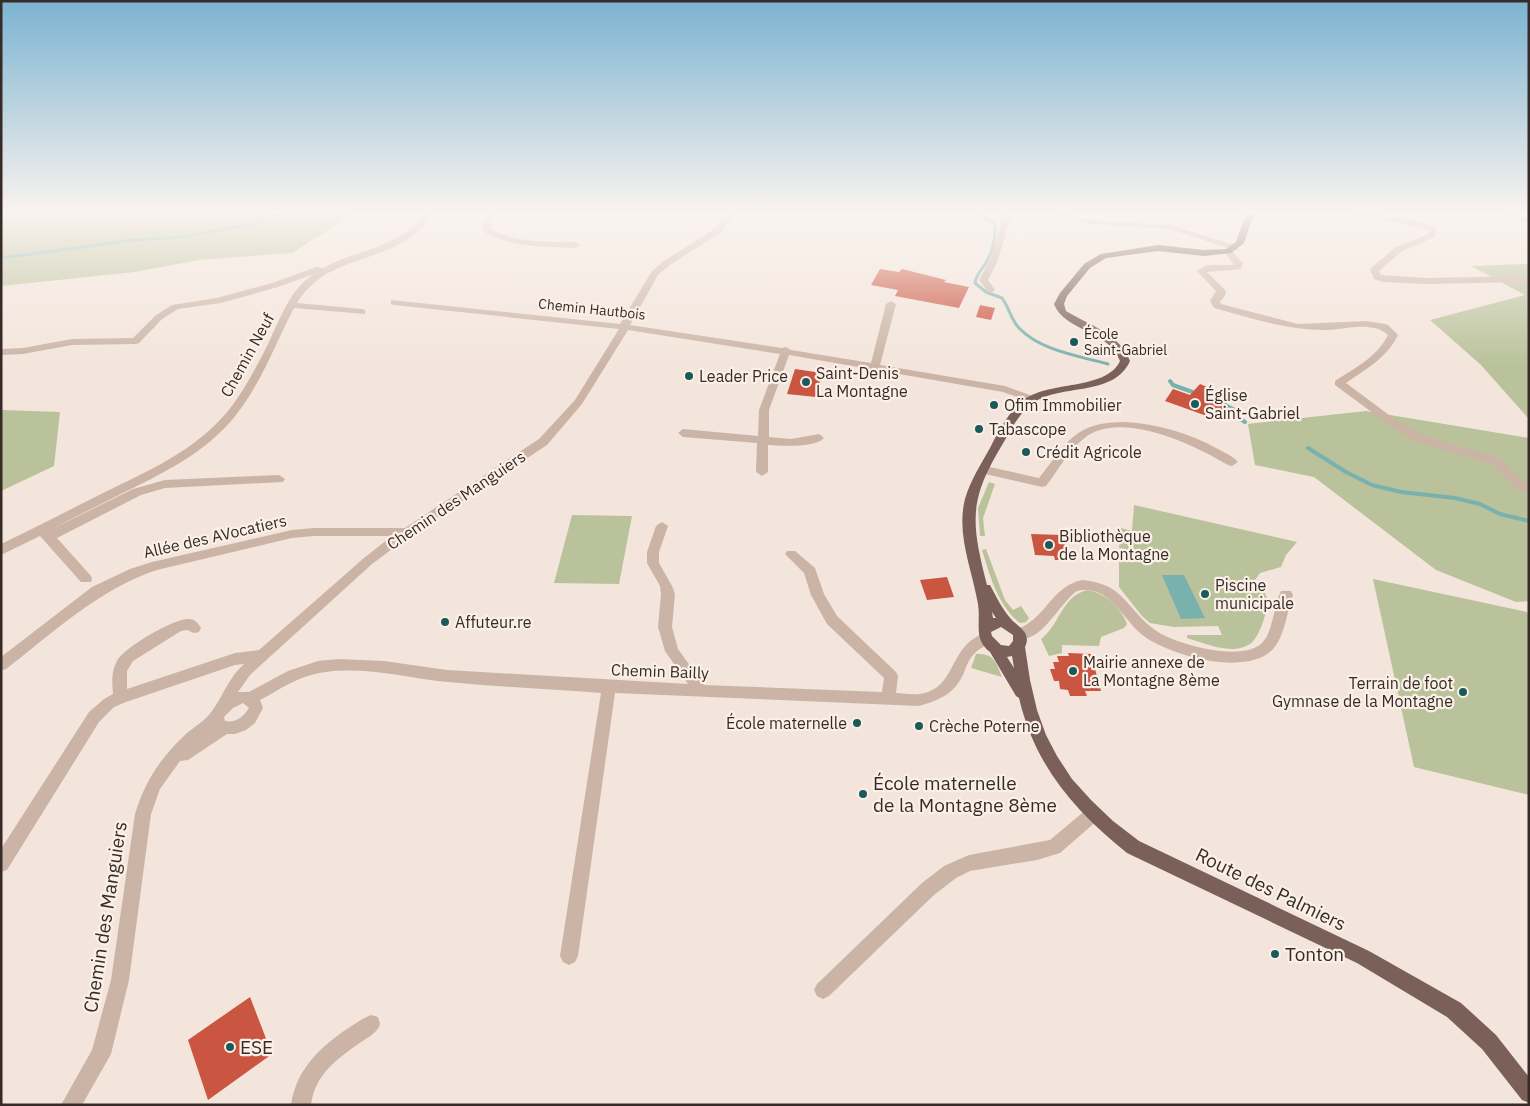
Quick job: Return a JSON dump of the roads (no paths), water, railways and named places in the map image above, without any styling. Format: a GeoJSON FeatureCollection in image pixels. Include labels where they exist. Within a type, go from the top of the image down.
{"type":"FeatureCollection","features":[{"type":"Feature","properties":{"kind":"main road"},"geometry":{"type":"LineString","coordinates":[[1031,399],[1106,380],[1122,371],[1124,355],[1116,343],[1075,321],[1060,308],[1063,295],[1086,266],[1092,263]]}},
{"type":"Feature","properties":{"kind":"main road","name":"Route des Palmiers"},"geometry":{"type":"LineString","coordinates":[[1031,399],[1007,425],[972,495],[969,510],[970,543],[981,582],[989,639],[1025,699],[1041,743],[1051,764],[1062,780],[1093,814],[1133,847],[1363,957],[1454,1010],[1489,1042],[1529,1093]]}},
{"type":"Feature","properties":{"kind":"main road","name":"Route des Palmiers"},"geometry":{"type":"LineString","coordinates":[[981,582],[1007,624]]}},
{"type":"Feature","properties":{"kind":"main road"},"geometry":{"type":"LineString","coordinates":[[996,623],[1007,624],[1019,641],[1008,652],[989,639],[996,623]]}},
{"type":"Feature","properties":{"kind":"main road","name":"Route des Palmiers"},"geometry":{"type":"LineString","coordinates":[[1019,641],[1025,699]]}},
{"type":"Feature","properties":{"kind":"street","name":"Chemin Neuf"},"geometry":{"type":"LineString","coordinates":[[1,550],[45,533],[178,460],[211,436],[244,396],[267,357],[291,304],[302,288],[312,278],[342,263]]}},
{"type":"Feature","properties":{"kind":"street","name":"Chemin des Manguiers"},"geometry":{"type":"LineString","coordinates":[[226,704],[227,697],[246,671],[331,592],[368,561],[407,532],[543,442],[561,426],[588,390],[625,327],[625,322],[655,273],[668,263]]}},
{"type":"Feature","properties":{"kind":"street"},"geometry":{"type":"LineString","coordinates":[[991,290],[984,280],[993,263]]}},
{"type":"Feature","properties":{"kind":"street"},"geometry":{"type":"LineString","coordinates":[[1239,263],[1238,267],[1207,268],[1201,271],[1221,291],[1220,296],[1215,301],[1217,306],[1298,327],[1366,324],[1385,328],[1393,335],[1385,348],[1339,383],[1418,438],[1495,461],[1524,490]]}},
{"type":"Feature","properties":{"kind":"street"},"geometry":{"type":"LineString","coordinates":[[1383,263],[1374,270],[1377,277],[1383,279],[1426,282],[1529,279]]}},
{"type":"Feature","properties":{"kind":"street"},"geometry":{"type":"LineString","coordinates":[[1,352],[23,351],[72,342],[136,341],[159,317],[175,308],[218,301],[335,265]]}},
{"type":"Feature","properties":{"kind":"street","name":"Chemin Hautbois"},"geometry":{"type":"LineString","coordinates":[[394,302],[625,327],[786,350],[1005,390],[1031,399]]}},
{"type":"Feature","properties":{"kind":"street"},"geometry":{"type":"LineString","coordinates":[[291,304],[362,312]]}},
{"type":"Feature","properties":{"kind":"street"},"geometry":{"type":"LineString","coordinates":[[875,366],[891,304]]}},
{"type":"Feature","properties":{"kind":"street"},"geometry":{"type":"LineString","coordinates":[[762,472],[765,406],[786,350]]}},
{"type":"Feature","properties":{"kind":"street"},"geometry":{"type":"LineString","coordinates":[[985,470],[1042,483],[1070,446],[1082,434],[1096,427],[1114,425],[1144,426],[1171,432],[1198,443],[1232,462]]}},
{"type":"Feature","properties":{"kind":"street"},"geometry":{"type":"LineString","coordinates":[[683,433],[791,443],[819,438]]}},
{"type":"Feature","properties":{"kind":"street"},"geometry":{"type":"LineString","coordinates":[[86,579],[45,533],[137,492],[165,484],[279,479]]}},
{"type":"Feature","properties":{"kind":"street"},"geometry":{"type":"LineString","coordinates":[[662,526],[652,552],[653,563],[666,586],[668,594],[664,627],[672,651],[700,690]]}},
{"type":"Feature","properties":{"kind":"street","name":"Allée des AVocatiers"},"geometry":{"type":"LineString","coordinates":[[1,664],[97,591],[135,572],[156,565],[292,534],[407,532]]}},
{"type":"Feature","properties":{"kind":"street"},"geometry":{"type":"LineString","coordinates":[[791,554],[810,572],[818,595],[832,620],[891,676],[888,699]]}},
{"type":"Feature","properties":{"kind":"street"},"geometry":{"type":"LineString","coordinates":[[1019,641],[1035,630],[1061,595],[1070,588],[1081,584],[1094,586],[1110,592],[1121,600],[1141,625],[1154,636],[1191,650],[1228,657],[1244,657],[1259,654],[1270,645],[1286,595]]}},
{"type":"Feature","properties":{"kind":"street"},"geometry":{"type":"LineString","coordinates":[[121,697],[118,674],[123,662],[128,657],[178,626],[190,624],[194,628]]}},
{"type":"Feature","properties":{"kind":"street","name":"Chemin Bailly"},"geometry":{"type":"LineString","coordinates":[[250,701],[318,667],[338,666],[384,668],[447,676],[609,687],[919,700],[939,693],[948,687],[971,645],[989,639]]}},
{"type":"Feature","properties":{"kind":"street"},"geometry":{"type":"LineString","coordinates":[[1,864],[94,717],[109,703],[121,697],[235,659],[264,655]]}},
{"type":"Feature","properties":{"kind":"street","name":"Chemin des Manguiers"},"geometry":{"type":"LineString","coordinates":[[250,701],[244,685],[264,655]]}},
{"type":"Feature","properties":{"kind":"street"},"geometry":{"type":"LineString","coordinates":[[570,956],[609,687]]}},
{"type":"Feature","properties":{"kind":"street"},"geometry":{"type":"LineString","coordinates":[[234,699],[250,701],[248,721],[232,728],[220,723],[226,704],[234,699]]}},
{"type":"Feature","properties":{"kind":"street","name":"Chemin des Manguiers"},"geometry":{"type":"LineString","coordinates":[[71,1105],[101,1054],[120,980],[143,814],[154,784],[168,765],[220,723]]}},
{"type":"Feature","properties":{"kind":"street"},"geometry":{"type":"LineString","coordinates":[[823,990],[928,889],[950,872],[969,863],[1037,852],[1054,847],[1070,836],[1093,814]]}},
{"type":"Feature","properties":{"kind":"street"},"geometry":{"type":"LineString","coordinates":[[301,1105],[305,1086],[318,1064],[371,1024]]}},
{"type":"Feature","properties":{"kind":"water"},"geometry":{"type":"Polygon","coordinates":[[[1162,575],[1184,575],[1205,618],[1181,619],[1162,575]]]}},
{"type":"Feature","properties":{"kind":"waterway"},"geometry":{"type":"LineString","coordinates":[[987,263],[977,276],[975,283],[986,292],[1002,298],[1016,325],[1028,336],[1061,352],[1108,364]]}},
{"type":"Feature","properties":{"kind":"waterway"},"geometry":{"type":"LineString","coordinates":[[1170,381],[1173,385],[1198,394]]}},
{"type":"Feature","properties":{"kind":"waterway"},"geometry":{"type":"LineString","coordinates":[[1221,403],[1239,412],[1238,418],[1245,422]]}},
{"type":"Feature","properties":{"kind":"waterway"},"geometry":{"type":"LineString","coordinates":[[1308,448],[1346,472],[1372,485],[1401,492],[1455,498],[1480,504],[1500,514],[1529,521]]}},
{"type":"Feature","properties":{"kind":"place","name":"École Saint-Gabriel"},"geometry":{"type":"Point","coordinates":[1074,342]}},
{"type":"Feature","properties":{"kind":"place","name":"Leader Price"},"geometry":{"type":"Point","coordinates":[689,376]}},
{"type":"Feature","properties":{"kind":"place","name":"Saint-Denis La Montagne"},"geometry":{"type":"Point","coordinates":[806,382]}},
{"type":"Feature","properties":{"kind":"place","name":"Église Saint-Gabriel"},"geometry":{"type":"Point","coordinates":[1195,404]}},
{"type":"Feature","properties":{"kind":"place","name":"Ofim Immobilier"},"geometry":{"type":"Point","coordinates":[994,405]}},
{"type":"Feature","properties":{"kind":"place","name":"Tabascope"},"geometry":{"type":"Point","coordinates":[979,429]}},
{"type":"Feature","properties":{"kind":"place","name":"Crédit Agricole"},"geometry":{"type":"Point","coordinates":[1026,452]}},
{"type":"Feature","properties":{"kind":"place","name":"Bibliothèque de la Montagne"},"geometry":{"type":"Point","coordinates":[1049,545]}},
{"type":"Feature","properties":{"kind":"place","name":"Piscine municipale"},"geometry":{"type":"Point","coordinates":[1205,594]}},
{"type":"Feature","properties":{"kind":"place","name":"Affuteur.re"},"geometry":{"type":"Point","coordinates":[445,622]}},
{"type":"Feature","properties":{"kind":"place","name":"Mairie annexe de La Montagne 8ème"},"geometry":{"type":"Point","coordinates":[1073,671]}},
{"type":"Feature","properties":{"kind":"place","name":"Terrain de foot Gymnase de la Montagne"},"geometry":{"type":"Point","coordinates":[1463,692]}},
{"type":"Feature","properties":{"kind":"place","name":"École maternelle"},"geometry":{"type":"Point","coordinates":[857,723]}},
{"type":"Feature","properties":{"kind":"place","name":"Crèche Poterne"},"geometry":{"type":"Point","coordinates":[919,726]}},
{"type":"Feature","properties":{"kind":"place","name":"École maternelle de la Montagne 8ème"},"geometry":{"type":"Point","coordinates":[863,794]}},
{"type":"Feature","properties":{"kind":"place","name":"Tonton"},"geometry":{"type":"Point","coordinates":[1275,954]}},
{"type":"Feature","properties":{"kind":"place","name":"ESE"},"geometry":{"type":"Point","coordinates":[230,1047]}}]}
